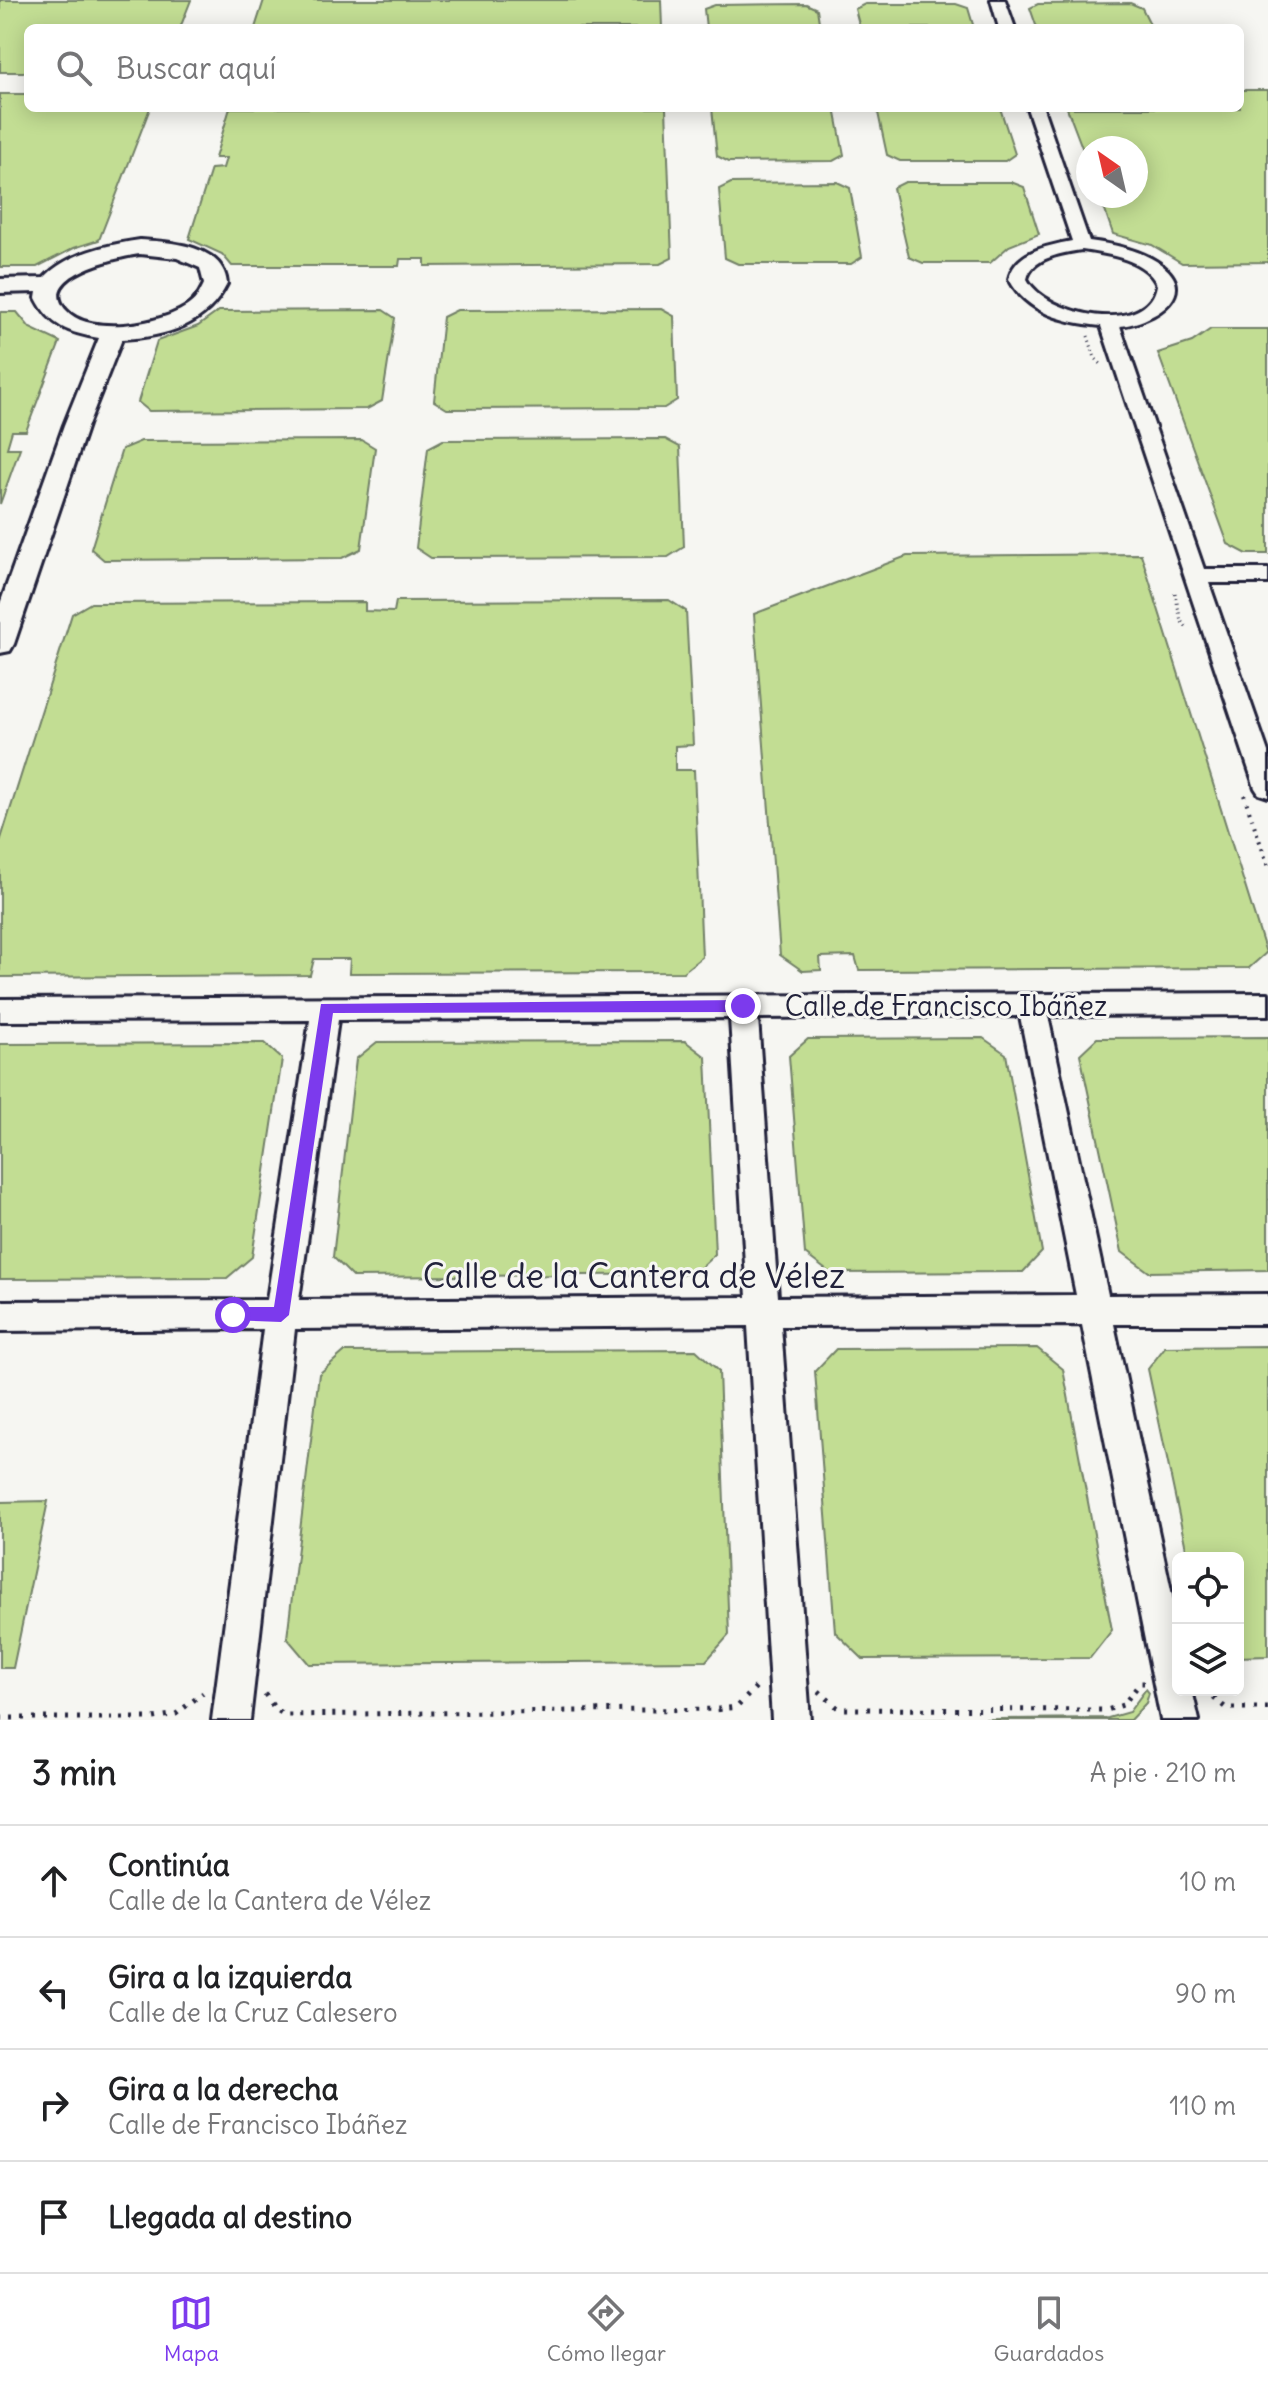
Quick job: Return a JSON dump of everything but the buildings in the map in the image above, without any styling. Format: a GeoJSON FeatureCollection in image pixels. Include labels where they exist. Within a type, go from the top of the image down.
{"type":"FeatureCollection","features":[{"type":"Feature","properties":{"kind":"street"},"geometry":{"type":"LineString","coordinates":[[998,0],[1006,24]]}},
{"type":"Feature","properties":{"kind":"street"},"geometry":{"type":"LineString","coordinates":[[1036,112],[1082,245]]}},
{"type":"Feature","properties":{"kind":"street"},"geometry":{"type":"LineString","coordinates":[[1082,245],[1117,250],[1147,262],[1160,274],[1166,287],[1164,297],[1145,314],[1109,321],[1086,320],[1055,311],[1030,298],[1019,274],[1026,262],[1039,253],[1082,245]]}},
{"type":"Feature","properties":{"kind":"street"},"geometry":{"type":"LineString","coordinates":[[0,286],[51,285],[77,263],[96,254],[129,248],[166,247],[188,252],[204,261],[214,273],[214,287],[207,300],[191,313],[156,327],[113,332],[89,330],[68,323],[54,312],[49,299],[51,285]]}},
{"type":"Feature","properties":{"kind":"street"},"geometry":{"type":"LineString","coordinates":[[1109,321],[1268,788]]}},
{"type":"Feature","properties":{"kind":"street"},"geometry":{"type":"LineString","coordinates":[[0,644],[76,425],[113,332]]}},
{"type":"Feature","properties":{"kind":"street"},"geometry":{"type":"LineString","coordinates":[[1197,576],[1268,576]]}},
{"type":"Feature","properties":{"kind":"street","name":"Calle de Francisco Ibáñez"},"geometry":{"type":"LineString","coordinates":[[0,1010],[1268,1004]]}},
{"type":"Feature","properties":{"kind":"street"},"geometry":{"type":"LineString","coordinates":[[1032,1005],[1172,1682]]}},
{"type":"Feature","properties":{"kind":"street"},"geometry":{"type":"LineString","coordinates":[[743,1006],[791,1720]]}},
{"type":"Feature","properties":{"kind":"street"},"geometry":{"type":"LineString","coordinates":[[233,1705],[281,1315],[326,1008]]}},
{"type":"Feature","properties":{"kind":"street","name":"Calle de la Cantera de Vélez"},"geometry":{"type":"LineString","coordinates":[[0,1316],[1268,1309]]}},
{"type":"Feature","properties":{"kind":"street"},"geometry":{"type":"LineString","coordinates":[[1175,1696],[1180,1720]]}},
{"type":"Feature","properties":{"kind":"path"},"geometry":{"type":"LineString","coordinates":[[0,1718],[154,1718],[176,1714],[209,1690],[233,1705],[263,1691],[275,1709],[285,1715],[719,1709],[737,1707],[760,1684],[789,1683],[814,1687],[839,1709],[1107,1710],[1123,1705],[1140,1683],[1172,1682]]}},
{"type":"Feature","properties":{"kind":"path"},"geometry":{"type":"LineString","coordinates":[[1211,1696],[1226,1708],[1268,1708]]}},
{"type":"Feature","properties":{"kind":"path"},"geometry":{"type":"LineString","coordinates":[[719,1709],[720,1720]]}},
{"type":"Feature","properties":{"kind":"green space"},"geometry":{"type":"Polygon","coordinates":[[[0,0],[191,0],[182,24],[24,24],[24,72],[0,72],[0,0]]]}},
{"type":"Feature","properties":{"kind":"green space"},"geometry":{"type":"Polygon","coordinates":[[[264,0],[661,0],[662,24],[256,24],[264,0]]]}},
{"type":"Feature","properties":{"kind":"green space"},"geometry":{"type":"Polygon","coordinates":[[[1130,3],[1142,8],[1150,24],[1036,24],[1030,8],[1038,4],[1130,3]]]}},
{"type":"Feature","properties":{"kind":"green space"},"geometry":{"type":"Polygon","coordinates":[[[806,4],[817,9],[819,24],[706,24],[704,9],[715,5],[806,4]]]}},
{"type":"Feature","properties":{"kind":"green space"},"geometry":{"type":"Polygon","coordinates":[[[865,4],[956,4],[968,8],[973,24],[859,24],[855,9],[865,4]]]}},
{"type":"Feature","properties":{"kind":"green space"},"geometry":{"type":"Polygon","coordinates":[[[1244,90],[1268,90],[1268,262],[1182,263],[1152,245],[1113,234],[1104,208],[1148,208],[1148,136],[1078,136],[1069,112],[1244,112],[1244,90]]]}},
{"type":"Feature","properties":{"kind":"green space"},"geometry":{"type":"Polygon","coordinates":[[[0,94],[24,94],[24,112],[148,112],[99,240],[74,248],[37,267],[0,267],[0,94]]]}},
{"type":"Feature","properties":{"kind":"green space"},"geometry":{"type":"Polygon","coordinates":[[[229,112],[666,112],[672,258],[660,264],[425,266],[425,259],[400,259],[399,266],[232,266],[222,254],[189,239],[211,169],[223,168],[226,158],[215,158],[229,112]]]}},
{"type":"Feature","properties":{"kind":"green space"},"geometry":{"type":"Polygon","coordinates":[[[712,112],[836,112],[844,155],[833,161],[729,162],[717,156],[712,112]]]}},
{"type":"Feature","properties":{"kind":"green space"},"geometry":{"type":"Polygon","coordinates":[[[878,112],[1001,112],[1015,154],[1005,161],[900,161],[887,155],[878,112]]]}},
{"type":"Feature","properties":{"kind":"green space"},"geometry":{"type":"Polygon","coordinates":[[[837,182],[850,188],[862,257],[851,264],[738,264],[725,258],[719,189],[731,183],[837,182]]]}},
{"type":"Feature","properties":{"kind":"green space"},"geometry":{"type":"Polygon","coordinates":[[[905,182],[1011,182],[1024,187],[1039,234],[1009,246],[990,263],[923,263],[909,257],[893,188],[905,182]]]}},
{"type":"Feature","properties":{"kind":"green space"},"geometry":{"type":"Polygon","coordinates":[[[661,309],[674,316],[677,400],[664,408],[447,409],[434,401],[443,317],[457,310],[661,309]]]}},
{"type":"Feature","properties":{"kind":"green space"},"geometry":{"type":"Polygon","coordinates":[[[383,310],[395,318],[382,401],[367,409],[149,411],[138,402],[157,341],[198,326],[219,311],[383,310]]]}},
{"type":"Feature","properties":{"kind":"green space"},"geometry":{"type":"Polygon","coordinates":[[[0,312],[17,312],[30,328],[60,342],[26,431],[12,431],[7,448],[20,448],[0,504],[0,312]]]}},
{"type":"Feature","properties":{"kind":"green space"},"geometry":{"type":"Polygon","coordinates":[[[1211,329],[1268,329],[1268,554],[1247,554],[1228,544],[1158,353],[1192,342],[1211,329]]]}},
{"type":"Feature","properties":{"kind":"green space"},"geometry":{"type":"Polygon","coordinates":[[[665,439],[680,447],[684,547],[668,557],[431,558],[416,548],[428,448],[443,440],[665,439]]]}},
{"type":"Feature","properties":{"kind":"green space"},"geometry":{"type":"Polygon","coordinates":[[[362,440],[375,448],[361,549],[342,558],[104,560],[91,549],[122,449],[141,441],[362,440]]]}},
{"type":"Feature","properties":{"kind":"green space"},"geometry":{"type":"Polygon","coordinates":[[[1141,554],[1266,953],[1249,968],[859,970],[855,956],[820,957],[821,970],[803,971],[780,955],[754,614],[907,556],[1141,554]]]}},
{"type":"Feature","properties":{"kind":"green space"},"geometry":{"type":"Polygon","coordinates":[[[669,600],[686,611],[693,745],[675,746],[675,770],[694,770],[702,957],[683,972],[349,973],[350,959],[314,959],[310,975],[0,977],[0,842],[72,614],[91,603],[365,602],[365,611],[394,612],[396,601],[669,600]]]}},
{"type":"Feature","properties":{"kind":"green space"},"geometry":{"type":"Polygon","coordinates":[[[1268,1037],[1268,1270],[1149,1272],[1122,1252],[1080,1054],[1097,1038],[1268,1037]]]}},
{"type":"Feature","properties":{"kind":"green space"},"geometry":{"type":"Polygon","coordinates":[[[983,1038],[1006,1054],[1042,1252],[1023,1272],[830,1273],[805,1254],[789,1056],[808,1039],[983,1038]]]}},
{"type":"Feature","properties":{"kind":"green space"},"geometry":{"type":"Polygon","coordinates":[[[685,1041],[706,1057],[715,1254],[694,1274],[353,1277],[333,1257],[356,1059],[377,1042],[685,1041]]]}},
{"type":"Feature","properties":{"kind":"green space"},"geometry":{"type":"Polygon","coordinates":[[[264,1043],[282,1059],[252,1257],[227,1278],[0,1279],[0,1044],[264,1043]]]}},
{"type":"Feature","properties":{"kind":"green space"},"geometry":{"type":"Polygon","coordinates":[[[1268,1346],[1268,1656],[1244,1657],[1244,1552],[1187,1552],[1148,1369],[1165,1347],[1268,1346]]]}},
{"type":"Feature","properties":{"kind":"green space"},"geometry":{"type":"Polygon","coordinates":[[[1037,1348],[1063,1369],[1112,1630],[1090,1658],[863,1659],[835,1632],[815,1371],[836,1349],[1037,1348]]]}},
{"type":"Feature","properties":{"kind":"green space"},"geometry":{"type":"Polygon","coordinates":[[[696,1350],[719,1371],[729,1635],[706,1661],[309,1664],[287,1638],[319,1374],[344,1352],[696,1350]]]}},
{"type":"Feature","properties":{"kind":"green space"},"geometry":{"type":"Polygon","coordinates":[[[48,1501],[13,1668],[0,1668],[0,1502],[48,1501]]]}},
{"type":"Feature","properties":{"kind":"green space"},"geometry":{"type":"Polygon","coordinates":[[[1146,1689],[1149,1693],[1146,1703],[1130,1720],[893,1720],[1108,1718],[1129,1712],[1146,1689]]]}},
{"type":"Feature","properties":{"kind":"route"},"geometry":{"type":"LineString","coordinates":[[233,1315],[281,1315],[326,1008],[743,1006]]}}]}
